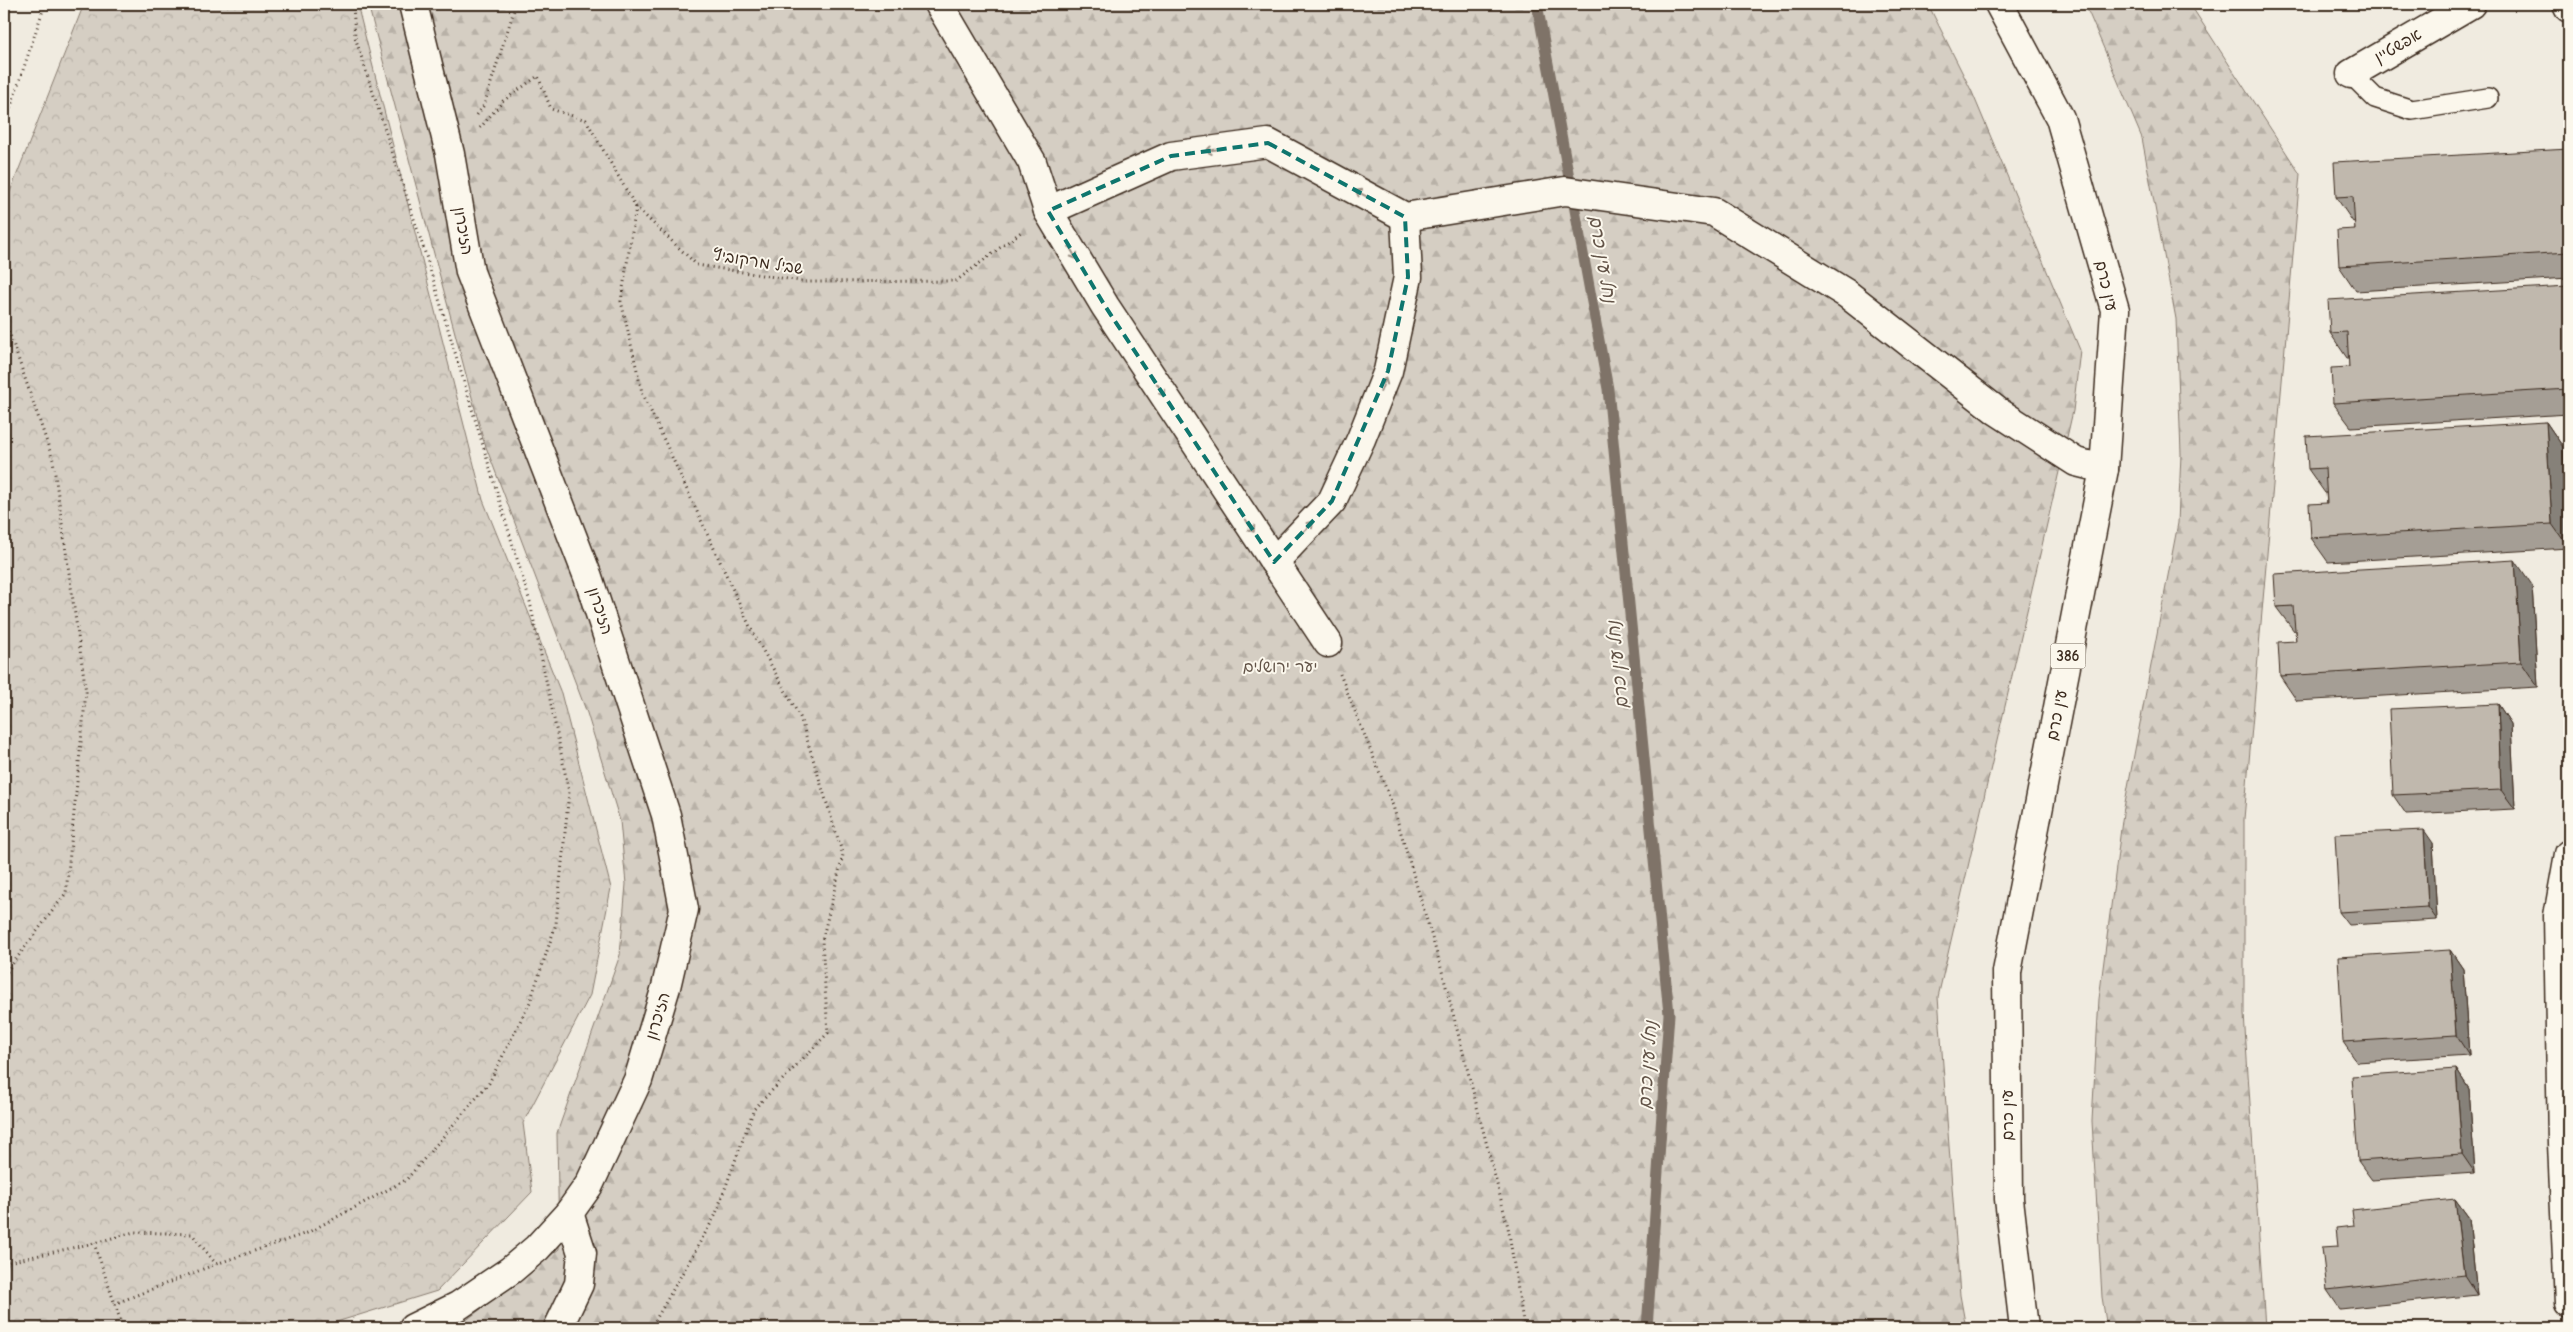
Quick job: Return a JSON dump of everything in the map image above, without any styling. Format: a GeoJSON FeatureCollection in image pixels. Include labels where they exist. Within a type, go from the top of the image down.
{"type":"FeatureCollection","features":[{"type":"Feature","properties":{"kind":"street","name":"הזיכרון"},"geometry":{"type":"LineString","coordinates":[[413,4],[450,154],[470,272],[588,577],[666,815],[684,909],[666,987],[638,1080],[588,1185],[569,1213],[537,1248],[511,1270],[458,1306],[413,1328]]}},
{"type":"Feature","properties":{"kind":"street"},"geometry":{"type":"LineString","coordinates":[[939,4],[1032,162],[1048,211],[1106,306],[1328,643]]}},
{"type":"Feature","properties":{"kind":"street","name":"עין כרם"},"geometry":{"type":"LineString","coordinates":[[1999,4],[2060,118],[2115,310],[2104,469],[2007,972],[2009,1200],[2024,1328]]}},
{"type":"Feature","properties":{"kind":"street","name":"אפשטיין"},"geometry":{"type":"LineString","coordinates":[[2351,74],[2471,4]]}},
{"type":"Feature","properties":{"kind":"street"},"geometry":{"type":"LineString","coordinates":[[2567,4],[2569,8]]}},
{"type":"Feature","properties":{"kind":"street"},"geometry":{"type":"LineString","coordinates":[[1048,211],[1171,156],[1268,143],[1405,217],[1565,191],[1714,212],[1847,294],[1979,398],[2005,416],[2076,462],[2104,469]]}},
{"type":"Feature","properties":{"kind":"street"},"geometry":{"type":"LineString","coordinates":[[1274,562],[1332,501],[1362,439],[1388,371],[1408,277],[1405,217]]}},
{"type":"Feature","properties":{"kind":"street"},"geometry":{"type":"LineString","coordinates":[[2569,854],[2558,916],[2562,1143],[2569,1304]]}},
{"type":"Feature","properties":{"kind":"street"},"geometry":{"type":"LineString","coordinates":[[558,1328],[579,1284],[580,1276],[582,1253],[569,1213]]}},
{"type":"Feature","properties":{"kind":"lane"},"geometry":{"type":"LineString","coordinates":[[2351,74],[2375,98],[2412,110],[2488,98]]}},
{"type":"Feature","properties":{"kind":"path"},"geometry":{"type":"LineString","coordinates":[[4,127],[45,4]]}},
{"type":"Feature","properties":{"kind":"path"},"geometry":{"type":"LineString","coordinates":[[114,1304],[216,1264],[307,1233],[406,1180],[489,1083],[530,1002],[556,924],[569,792],[530,602],[428,259],[355,37],[353,4]]}},
{"type":"Feature","properties":{"kind":"path"},"geometry":{"type":"LineString","coordinates":[[450,154],[484,105],[516,4]]}},
{"type":"Feature","properties":{"kind":"path","name":"שביל מרקוביץ"},"geometry":{"type":"LineString","coordinates":[[450,154],[462,148],[503,101],[538,76],[551,109],[586,120],[636,207],[697,265],[807,282],[956,281],[1048,211]]}},
{"type":"Feature","properties":{"kind":"path"},"geometry":{"type":"LineString","coordinates":[[636,207],[620,301],[642,392],[752,631],[800,717],[843,855],[822,941],[828,1033],[754,1108],[715,1216],[650,1328]]}},
{"type":"Feature","properties":{"kind":"path"},"geometry":{"type":"LineString","coordinates":[[4,317],[53,460],[86,692],[66,893],[4,975]]}},
{"type":"Feature","properties":{"kind":"path"},"geometry":{"type":"LineString","coordinates":[[1328,643],[1393,806],[1442,971],[1508,1227],[1524,1328]]}},
{"type":"Feature","properties":{"kind":"path"},"geometry":{"type":"LineString","coordinates":[[4,1263],[134,1232],[192,1234],[216,1264]]}},
{"type":"Feature","properties":{"kind":"path"},"geometry":{"type":"LineString","coordinates":[[94,1243],[123,1328]]}},
{"type":"Feature","properties":{"kind":"highlighted area"},"geometry":{"type":"Polygon","coordinates":[[[1268,143],[1405,217],[1408,277],[1388,371],[1332,501],[1274,562],[1105,306],[1048,211],[1171,156],[1268,143]]]}},
{"type":"Feature","properties":{"kind":"green space"},"geometry":{"type":"Polygon","coordinates":[[[84,4],[357,4],[483,500],[561,693],[611,888],[590,995],[523,1123],[532,1192],[437,1291],[317,1328],[4,1328],[4,207],[84,4]]]}},
{"type":"Feature","properties":{"kind":"green space","name":"יער ירושלים"},"geometry":{"type":"Polygon","coordinates":[[[368,4],[1928,4],[1972,92],[2080,350],[2073,411],[1938,997],[1960,1295],[1966,1328],[456,1328],[559,1249],[557,1133],[620,955],[626,884],[620,821],[587,713],[483,439],[368,4]]]}},
{"type":"Feature","properties":{"kind":"green space"},"geometry":{"type":"Polygon","coordinates":[[[2085,4],[2190,4],[2300,174],[2244,819],[2244,1014],[2265,1328],[2107,1328],[2102,1297],[2092,1121],[2099,999],[2123,813],[2178,523],[2181,454],[2176,319],[2142,138],[2085,4]]]}},
{"type":"Feature","properties":{"kind":"building"},"geometry":{"type":"Polygon","coordinates":[[[2569,149],[2569,252],[2339,266],[2337,230],[2355,229],[2353,196],[2336,197],[2334,162],[2569,149]]]}},
{"type":"Feature","properties":{"kind":"building"},"geometry":{"type":"Polygon","coordinates":[[[2568,286],[2569,389],[2333,403],[2331,368],[2349,367],[2347,332],[2330,333],[2328,300],[2568,286]]]}},
{"type":"Feature","properties":{"kind":"building"},"geometry":{"type":"Polygon","coordinates":[[[2546,422],[2552,524],[2311,538],[2309,504],[2327,503],[2325,468],[2308,469],[2306,436],[2546,422]]]}},
{"type":"Feature","properties":{"kind":"building"},"geometry":{"type":"Polygon","coordinates":[[[2515,560],[2521,662],[2280,676],[2278,642],[2296,641],[2293,606],[2276,607],[2274,574],[2515,560]]]}},
{"type":"Feature","properties":{"kind":"building"},"geometry":{"type":"Polygon","coordinates":[[[2498,704],[2501,790],[2393,795],[2389,709],[2498,704]]]}},
{"type":"Feature","properties":{"kind":"building"},"geometry":{"type":"Polygon","coordinates":[[[2424,830],[2428,907],[2339,912],[2335,834],[2424,830]]]}},
{"type":"Feature","properties":{"kind":"building"},"geometry":{"type":"Polygon","coordinates":[[[2450,950],[2456,1035],[2343,1042],[2338,957],[2450,950]]]}},
{"type":"Feature","properties":{"kind":"building"},"geometry":{"type":"Polygon","coordinates":[[[2456,1069],[2462,1154],[2358,1161],[2352,1076],[2456,1069]]]}},
{"type":"Feature","properties":{"kind":"building"},"geometry":{"type":"Polygon","coordinates":[[[2455,1199],[2464,1275],[2327,1290],[2322,1248],[2338,1247],[2336,1228],[2354,1226],[2352,1210],[2455,1199]]]}},
{"type":"Feature","properties":{"kind":"waterway","name":"נחל עין כרם"},"geometry":{"type":"LineString","coordinates":[[1537,4],[1608,389],[1669,1014],[1647,1328]]}}]}
